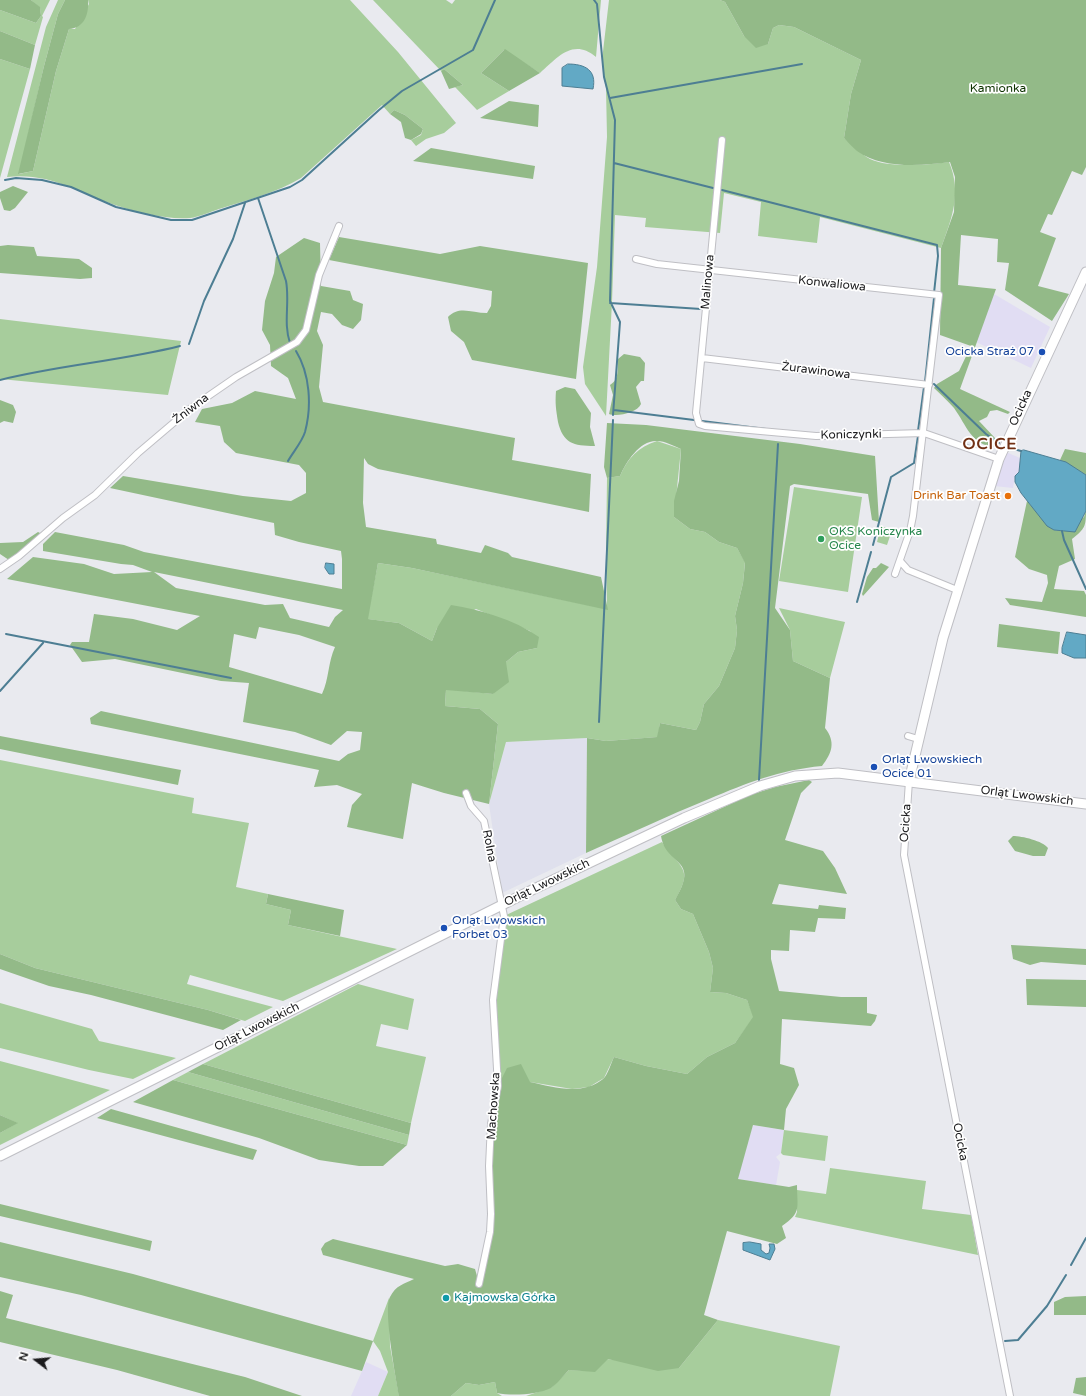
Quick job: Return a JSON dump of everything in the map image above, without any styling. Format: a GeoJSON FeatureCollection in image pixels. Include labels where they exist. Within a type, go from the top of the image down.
{"type":"FeatureCollection","features":[{"type":"Feature","properties":{"kind":"street","name":"Malinowa"},"geometry":{"type":"LineString","coordinates":[[699,424],[696,413],[722,140]]}},
{"type":"Feature","properties":{"kind":"street","name":"Żniwna"},"geometry":{"type":"LineString","coordinates":[[0,569],[32,546],[63,518],[95,495],[138,453],[191,408],[236,376],[297,342],[306,330],[319,276],[339,226]]}},
{"type":"Feature","properties":{"kind":"street","name":"Konwaliowa"},"geometry":{"type":"LineString","coordinates":[[636,259],[657,264],[940,296],[929,385]]}},
{"type":"Feature","properties":{"kind":"street","name":"Ocicka"},"geometry":{"type":"LineString","coordinates":[[1010,1396],[904,855],[909,781],[918,739],[957,590],[999,459],[1086,272]]}},
{"type":"Feature","properties":{"kind":"street","name":"Żurawinowa"},"geometry":{"type":"LineString","coordinates":[[702,358],[929,385]]}},
{"type":"Feature","properties":{"kind":"street"},"geometry":{"type":"LineString","coordinates":[[895,574],[913,516],[929,385]]}},
{"type":"Feature","properties":{"kind":"street","name":"Koniczynki"},"geometry":{"type":"LineString","coordinates":[[699,424],[705,426],[816,436],[924,433],[999,459]]}},
{"type":"Feature","properties":{"kind":"street"},"geometry":{"type":"LineString","coordinates":[[900,561],[908,570],[957,590]]}},
{"type":"Feature","properties":{"kind":"street"},"geometry":{"type":"LineString","coordinates":[[908,736],[918,739]]}},
{"type":"Feature","properties":{"kind":"street","name":"Orląt Lwowskich"},"geometry":{"type":"LineString","coordinates":[[0,1156],[501,905],[684,818],[737,795],[778,780],[811,774],[838,773],[1086,804]]}},
{"type":"Feature","properties":{"kind":"street","name":"Rolna"},"geometry":{"type":"LineString","coordinates":[[466,793],[471,806],[484,821],[501,905]]}},
{"type":"Feature","properties":{"kind":"street","name":"Machowska"},"geometry":{"type":"LineString","coordinates":[[479,1284],[490,1232],[491,1214],[489,1166],[491,1124],[498,1086],[493,1000],[504,916],[501,905]]}},
{"type":"Feature","properties":{"kind":"shaded area"},"geometry":{"type":"Polygon","coordinates":[[[994,294],[1050,327],[1031,368],[976,342],[994,294]]]}},
{"type":"Feature","properties":{"kind":"shaded area"},"geometry":{"type":"Polygon","coordinates":[[[1006,452],[1020,458],[1019,472],[1015,476],[1013,488],[994,486],[1006,452]]]}},
{"type":"Feature","properties":{"kind":"shaded area"},"geometry":{"type":"Polygon","coordinates":[[[587,738],[586,853],[502,893],[489,804],[506,742],[587,738]]]}},
{"type":"Feature","properties":{"kind":"shaded area"},"geometry":{"type":"Polygon","coordinates":[[[753,1125],[784,1130],[781,1153],[776,1157],[780,1162],[776,1185],[737,1179],[753,1125]]]}},
{"type":"Feature","properties":{"kind":"shaded area"},"geometry":{"type":"Polygon","coordinates":[[[366,1362],[388,1372],[378,1396],[351,1396],[366,1362]]]}},
{"type":"Feature","properties":{"kind":"green space"},"geometry":{"type":"Polygon","coordinates":[[[0,0],[31,0],[40,7],[41,16],[36,23],[0,10],[0,0]]]}},
{"type":"Feature","properties":{"kind":"green space"},"geometry":{"type":"Polygon","coordinates":[[[31,0],[50,0],[42,16],[43,17],[35,45],[0,31],[0,10],[36,23],[41,16],[40,8],[31,0]]]}},
{"type":"Feature","properties":{"kind":"green space"},"geometry":{"type":"Polygon","coordinates":[[[58,0],[65,0],[58,14],[44,66],[19,174],[33,171],[56,71],[69,29],[75,29],[89,4],[88,0],[350,0],[398,52],[456,123],[444,133],[426,139],[416,146],[411,140],[421,135],[423,129],[405,115],[394,110],[390,114],[382,105],[301,178],[282,188],[261,196],[201,216],[190,218],[162,217],[132,210],[101,200],[50,180],[22,176],[7,177],[46,27],[58,0]]]}},
{"type":"Feature","properties":{"kind":"green space"},"geometry":{"type":"Polygon","coordinates":[[[65,0],[88,0],[88,11],[82,23],[69,29],[56,71],[33,171],[18,174],[58,14],[65,0]]]}},
{"type":"Feature","properties":{"kind":"green space"},"geometry":{"type":"Polygon","coordinates":[[[373,0],[446,0],[452,4],[455,0],[601,0],[596,57],[580,49],[573,49],[553,61],[540,73],[504,50],[481,73],[509,91],[477,110],[455,87],[463,85],[444,69],[441,71],[373,0]]]}},
{"type":"Feature","properties":{"kind":"green space"},"geometry":{"type":"Polygon","coordinates":[[[609,0],[720,0],[725,2],[744,36],[768,44],[773,28],[779,25],[794,27],[861,60],[851,94],[844,138],[867,157],[878,162],[909,165],[949,162],[955,184],[955,195],[952,216],[941,248],[820,217],[817,243],[758,236],[761,202],[724,193],[720,233],[645,227],[646,218],[615,215],[606,416],[585,384],[583,367],[597,267],[607,137],[606,88],[602,60],[609,0]]]}},
{"type":"Feature","properties":{"kind":"green space","name":"Kamionka"},"geometry":{"type":"Polygon","coordinates":[[[720,0],[1086,0],[1086,167],[1082,175],[1072,171],[1052,215],[1048,214],[1040,232],[1056,238],[1038,286],[1069,294],[1052,321],[1005,290],[1009,263],[997,262],[998,239],[961,235],[958,285],[996,289],[960,389],[1010,412],[1008,414],[997,410],[990,411],[987,417],[979,421],[995,438],[995,447],[980,443],[975,439],[970,434],[954,408],[934,388],[937,384],[959,371],[971,346],[940,335],[941,248],[954,212],[955,177],[950,162],[902,165],[878,161],[857,151],[844,138],[851,94],[861,60],[794,27],[779,25],[773,28],[768,44],[756,48],[744,36],[725,2],[720,0]]]}},
{"type":"Feature","properties":{"kind":"green space"},"geometry":{"type":"Polygon","coordinates":[[[0,31],[35,45],[30,69],[0,59],[0,31]]]}},
{"type":"Feature","properties":{"kind":"green space"},"geometry":{"type":"Polygon","coordinates":[[[505,49],[540,73],[509,91],[481,73],[505,49]]]}},
{"type":"Feature","properties":{"kind":"green space"},"geometry":{"type":"Polygon","coordinates":[[[0,59],[30,69],[0,178],[0,59]]]}},
{"type":"Feature","properties":{"kind":"green space"},"geometry":{"type":"Polygon","coordinates":[[[444,69],[463,85],[449,89],[441,71],[444,69]]]}},
{"type":"Feature","properties":{"kind":"green space"},"geometry":{"type":"Polygon","coordinates":[[[509,101],[539,105],[538,127],[480,118],[509,101]]]}},
{"type":"Feature","properties":{"kind":"green space"},"geometry":{"type":"Polygon","coordinates":[[[394,110],[405,115],[423,129],[421,134],[411,140],[405,138],[401,122],[390,114],[394,110]]]}},
{"type":"Feature","properties":{"kind":"green space"},"geometry":{"type":"Polygon","coordinates":[[[431,148],[535,166],[533,179],[413,161],[431,148]]]}},
{"type":"Feature","properties":{"kind":"green space"},"geometry":{"type":"Polygon","coordinates":[[[13,186],[28,192],[15,208],[10,211],[4,210],[0,198],[0,192],[13,186]]]}},
{"type":"Feature","properties":{"kind":"green space"},"geometry":{"type":"Polygon","coordinates":[[[339,237],[440,254],[480,246],[588,263],[576,379],[472,360],[464,342],[451,331],[448,317],[452,313],[461,310],[487,313],[491,306],[492,291],[329,260],[339,237]]]}},
{"type":"Feature","properties":{"kind":"green space"},"geometry":{"type":"Polygon","coordinates":[[[304,238],[320,243],[321,286],[350,291],[353,300],[363,304],[361,320],[353,329],[342,325],[332,314],[321,312],[317,331],[323,345],[319,387],[323,402],[515,438],[512,460],[591,474],[589,512],[378,469],[368,464],[364,458],[363,503],[366,527],[436,539],[437,544],[481,553],[485,545],[508,553],[512,557],[601,577],[608,610],[412,568],[378,563],[368,619],[399,623],[432,641],[437,628],[451,605],[508,620],[539,637],[537,648],[518,652],[506,662],[509,682],[493,694],[446,690],[445,706],[480,709],[498,724],[489,804],[444,793],[412,783],[403,839],[347,827],[352,805],[362,794],[337,785],[314,787],[319,770],[91,724],[90,718],[101,711],[339,761],[348,754],[360,750],[362,732],[347,731],[331,745],[295,732],[243,722],[249,683],[221,681],[115,659],[82,662],[70,645],[72,642],[89,642],[94,614],[133,619],[177,630],[200,616],[7,579],[33,557],[84,564],[114,574],[152,572],[133,565],[43,551],[43,544],[55,532],[124,545],[144,552],[342,589],[341,551],[275,535],[274,523],[110,488],[123,476],[243,496],[291,501],[306,493],[306,473],[299,465],[236,453],[224,442],[220,426],[195,422],[202,409],[232,403],[255,391],[296,399],[288,378],[271,366],[270,345],[262,330],[265,301],[274,273],[276,257],[304,238]],[[154,572],[176,588],[265,605],[283,604],[290,618],[329,627],[335,617],[343,610],[154,572]],[[259,627],[256,639],[234,634],[229,667],[322,694],[335,647],[299,635],[259,627]]]}},
{"type":"Feature","properties":{"kind":"green space"},"geometry":{"type":"Polygon","coordinates":[[[8,245],[34,247],[37,256],[79,259],[92,268],[92,278],[80,279],[0,273],[0,246],[8,245]]]}},
{"type":"Feature","properties":{"kind":"green space"},"geometry":{"type":"Polygon","coordinates":[[[0,319],[181,341],[168,395],[0,379],[0,319]]]}},
{"type":"Feature","properties":{"kind":"green space"},"geometry":{"type":"Polygon","coordinates":[[[624,354],[640,357],[645,363],[644,381],[641,381],[636,387],[641,404],[631,412],[622,415],[613,415],[609,414],[613,395],[610,385],[617,377],[618,359],[624,354]]]}},
{"type":"Feature","properties":{"kind":"green space"},"geometry":{"type":"Polygon","coordinates":[[[565,387],[575,389],[591,413],[590,427],[595,446],[575,444],[566,439],[563,435],[558,422],[556,391],[565,387]]]}},
{"type":"Feature","properties":{"kind":"green space"},"geometry":{"type":"Polygon","coordinates":[[[0,400],[13,405],[16,412],[13,423],[4,421],[0,423],[0,400]]]}},
{"type":"Feature","properties":{"kind":"green space"},"geometry":{"type":"Polygon","coordinates":[[[607,423],[646,425],[800,444],[875,456],[879,522],[872,520],[868,494],[794,484],[790,486],[775,608],[790,630],[793,661],[830,678],[825,728],[831,738],[832,743],[828,757],[822,766],[777,774],[750,783],[678,812],[586,853],[587,738],[606,741],[657,737],[660,723],[696,730],[700,722],[704,704],[719,686],[735,648],[737,630],[735,616],[743,583],[745,563],[737,548],[719,542],[705,532],[690,529],[674,517],[674,501],[679,481],[681,449],[657,441],[645,444],[634,453],[620,476],[607,478],[604,467],[607,423]]]}},
{"type":"Feature","properties":{"kind":"green space"},"geometry":{"type":"Polygon","coordinates":[[[657,441],[681,449],[674,517],[690,529],[705,532],[719,542],[737,548],[745,562],[743,583],[735,616],[737,630],[735,648],[719,686],[704,704],[700,722],[696,730],[660,723],[658,737],[606,741],[587,738],[506,742],[489,804],[498,724],[480,709],[445,706],[446,689],[493,694],[506,662],[518,652],[537,648],[530,631],[476,609],[437,628],[432,641],[399,623],[367,619],[378,563],[412,568],[607,609],[607,478],[620,476],[626,464],[634,454],[644,446],[657,441]]]}},
{"type":"Feature","properties":{"kind":"green space"},"geometry":{"type":"Polygon","coordinates":[[[1065,449],[1086,453],[1086,475],[1060,460],[1065,449]]]}},
{"type":"Feature","properties":{"kind":"green space","name":"OKS Koniczynka Ocice"},"geometry":{"type":"Polygon","coordinates":[[[794,487],[862,497],[848,592],[779,581],[794,487]]]}},
{"type":"Feature","properties":{"kind":"green space"},"geometry":{"type":"Polygon","coordinates":[[[1027,501],[1054,530],[1063,531],[1084,517],[1086,511],[1084,527],[1080,533],[1072,539],[1075,559],[1059,566],[1054,589],[1084,591],[1086,595],[1086,617],[1010,605],[1005,598],[1042,602],[1048,583],[1047,575],[1029,569],[1015,557],[1027,501]]]}},
{"type":"Feature","properties":{"kind":"green space"},"geometry":{"type":"Polygon","coordinates":[[[881,526],[892,530],[887,545],[877,542],[881,526]]]}},
{"type":"Feature","properties":{"kind":"green space"},"geometry":{"type":"Polygon","coordinates":[[[38,532],[42,534],[9,560],[0,554],[0,543],[23,542],[38,532]]]}},
{"type":"Feature","properties":{"kind":"green space"},"geometry":{"type":"Polygon","coordinates":[[[881,563],[889,567],[863,596],[862,594],[867,577],[873,568],[876,568],[881,563]]]}},
{"type":"Feature","properties":{"kind":"green space"},"geometry":{"type":"Polygon","coordinates":[[[779,608],[845,622],[830,678],[793,661],[790,630],[779,608]]]}},
{"type":"Feature","properties":{"kind":"green space"},"geometry":{"type":"Polygon","coordinates":[[[999,624],[1060,632],[1058,654],[997,647],[999,624]]]}},
{"type":"Feature","properties":{"kind":"green space"},"geometry":{"type":"Polygon","coordinates":[[[0,736],[181,770],[178,785],[0,749],[0,736]]]}},
{"type":"Feature","properties":{"kind":"green space"},"geometry":{"type":"Polygon","coordinates":[[[0,760],[194,798],[192,813],[249,823],[236,887],[268,894],[266,904],[291,910],[288,925],[397,949],[283,1001],[190,975],[187,984],[273,1007],[245,1021],[208,1010],[35,968],[0,954],[0,760]]]}},
{"type":"Feature","properties":{"kind":"green space"},"geometry":{"type":"Polygon","coordinates":[[[809,780],[812,782],[801,793],[785,840],[823,851],[835,868],[847,894],[779,884],[772,904],[818,909],[819,905],[846,908],[845,919],[818,918],[815,932],[790,930],[789,951],[771,950],[771,959],[779,991],[841,997],[867,997],[867,1013],[877,1015],[871,1026],[782,1019],[780,1064],[794,1068],[799,1085],[786,1109],[784,1130],[753,1125],[738,1179],[789,1187],[797,1185],[798,1204],[796,1213],[782,1226],[786,1238],[777,1244],[727,1231],[704,1315],[718,1320],[679,1368],[658,1371],[608,1359],[595,1372],[569,1370],[551,1388],[539,1392],[517,1395],[497,1393],[495,1382],[479,1385],[466,1383],[451,1396],[399,1396],[389,1329],[388,1304],[392,1293],[400,1285],[414,1279],[323,1255],[321,1249],[325,1243],[333,1239],[445,1266],[458,1264],[475,1269],[479,1283],[488,1240],[489,1166],[498,1086],[507,1068],[521,1064],[530,1082],[558,1088],[577,1089],[595,1084],[603,1079],[608,1072],[614,1057],[646,1066],[687,1074],[707,1057],[735,1043],[753,1017],[747,1000],[726,993],[710,992],[713,968],[709,952],[693,914],[681,909],[675,900],[682,886],[684,876],[683,869],[664,846],[661,836],[750,795],[775,787],[809,780]]]}},
{"type":"Feature","properties":{"kind":"green space"},"geometry":{"type":"Polygon","coordinates":[[[1013,836],[1032,839],[1042,843],[1048,848],[1045,856],[1033,856],[1015,851],[1008,841],[1013,836]]]}},
{"type":"Feature","properties":{"kind":"green space"},"geometry":{"type":"Polygon","coordinates":[[[662,842],[679,863],[684,874],[684,881],[675,900],[681,909],[693,914],[709,952],[713,968],[710,992],[726,993],[747,1000],[754,1017],[735,1043],[707,1057],[687,1074],[646,1066],[614,1057],[604,1078],[589,1087],[572,1089],[530,1082],[498,1086],[493,1000],[504,916],[662,842]]]}},
{"type":"Feature","properties":{"kind":"green space"},"geometry":{"type":"Polygon","coordinates":[[[268,894],[344,910],[340,936],[288,925],[291,910],[266,904],[268,894]]]}},
{"type":"Feature","properties":{"kind":"green space"},"geometry":{"type":"Polygon","coordinates":[[[1011,945],[1086,949],[1086,965],[1041,962],[1030,965],[1013,959],[1011,945]]]}},
{"type":"Feature","properties":{"kind":"green space"},"geometry":{"type":"Polygon","coordinates":[[[0,954],[35,968],[208,1010],[241,1020],[223,1030],[91,995],[49,986],[0,969],[0,954]]]}},
{"type":"Feature","properties":{"kind":"green space"},"geometry":{"type":"Polygon","coordinates":[[[1026,979],[1086,980],[1086,1007],[1027,1005],[1026,979]]]}},
{"type":"Feature","properties":{"kind":"green space"},"geometry":{"type":"Polygon","coordinates":[[[358,984],[414,999],[408,1030],[381,1024],[376,1046],[426,1057],[411,1123],[203,1064],[358,984]]]}},
{"type":"Feature","properties":{"kind":"green space"},"geometry":{"type":"Polygon","coordinates":[[[0,1003],[92,1029],[99,1041],[176,1058],[133,1079],[89,1070],[0,1048],[0,1003]]]}},
{"type":"Feature","properties":{"kind":"green space"},"geometry":{"type":"Polygon","coordinates":[[[0,1061],[110,1090],[0,1145],[0,1133],[17,1123],[0,1115],[0,1061]]]}},
{"type":"Feature","properties":{"kind":"green space"},"geometry":{"type":"Polygon","coordinates":[[[203,1064],[411,1123],[409,1135],[188,1072],[203,1064]]]}},
{"type":"Feature","properties":{"kind":"green space"},"geometry":{"type":"Polygon","coordinates":[[[188,1072],[409,1135],[407,1145],[173,1080],[188,1072]]]}},
{"type":"Feature","properties":{"kind":"green space"},"geometry":{"type":"Polygon","coordinates":[[[173,1080],[407,1145],[383,1166],[359,1166],[319,1160],[259,1138],[133,1102],[173,1080]]]}},
{"type":"Feature","properties":{"kind":"green space"},"geometry":{"type":"Polygon","coordinates":[[[111,1109],[257,1150],[253,1160],[97,1118],[111,1109]]]}},
{"type":"Feature","properties":{"kind":"green space"},"geometry":{"type":"Polygon","coordinates":[[[0,1115],[18,1123],[0,1133],[0,1115]]]}},
{"type":"Feature","properties":{"kind":"green space"},"geometry":{"type":"Polygon","coordinates":[[[784,1130],[828,1136],[825,1161],[783,1155],[781,1153],[784,1130]]]}},
{"type":"Feature","properties":{"kind":"green space"},"geometry":{"type":"Polygon","coordinates":[[[830,1168],[926,1181],[922,1209],[971,1215],[978,1255],[795,1217],[797,1212],[797,1190],[826,1194],[830,1168]]]}},
{"type":"Feature","properties":{"kind":"green space"},"geometry":{"type":"Polygon","coordinates":[[[0,1204],[152,1241],[150,1251],[0,1216],[0,1204]]]}},
{"type":"Feature","properties":{"kind":"green space"},"geometry":{"type":"Polygon","coordinates":[[[0,1242],[133,1274],[373,1341],[362,1371],[81,1295],[0,1277],[0,1242]]]}},
{"type":"Feature","properties":{"kind":"green space"},"geometry":{"type":"Polygon","coordinates":[[[0,1291],[13,1295],[6,1318],[245,1377],[302,1396],[210,1396],[117,1370],[0,1342],[0,1291]]]}},
{"type":"Feature","properties":{"kind":"green space"},"geometry":{"type":"Polygon","coordinates":[[[1086,1296],[1086,1315],[1054,1315],[1054,1302],[1065,1297],[1086,1296]]]}},
{"type":"Feature","properties":{"kind":"green space"},"geometry":{"type":"Polygon","coordinates":[[[389,1298],[390,1346],[399,1396],[378,1396],[388,1372],[380,1351],[373,1341],[389,1298]]]}},
{"type":"Feature","properties":{"kind":"green space"},"geometry":{"type":"Polygon","coordinates":[[[718,1320],[840,1346],[830,1396],[526,1396],[552,1387],[569,1370],[595,1371],[607,1359],[679,1368],[718,1320]]]}},
{"type":"Feature","properties":{"kind":"green space"},"geometry":{"type":"Polygon","coordinates":[[[1086,1377],[1086,1396],[1073,1393],[1076,1378],[1086,1377]]]}},
{"type":"Feature","properties":{"kind":"green space"},"geometry":{"type":"Polygon","coordinates":[[[495,1382],[497,1393],[502,1396],[451,1396],[466,1383],[479,1385],[495,1382]]]}},
{"type":"Feature","properties":{"kind":"water"},"geometry":{"type":"Polygon","coordinates":[[[568,64],[580,65],[588,69],[593,77],[593,89],[562,86],[562,68],[568,64]]]}},
{"type":"Feature","properties":{"kind":"water"},"geometry":{"type":"Polygon","coordinates":[[[1024,450],[1066,462],[1086,475],[1086,511],[1075,532],[1054,530],[1047,526],[1021,493],[1015,482],[1015,476],[1019,472],[1021,451],[1024,450]]]}},
{"type":"Feature","properties":{"kind":"water"},"geometry":{"type":"Polygon","coordinates":[[[326,563],[334,564],[334,574],[329,574],[325,568],[326,563]]]}},
{"type":"Feature","properties":{"kind":"water"},"geometry":{"type":"Polygon","coordinates":[[[1067,632],[1086,635],[1086,658],[1074,658],[1062,653],[1067,632]]]}},
{"type":"Feature","properties":{"kind":"water"},"geometry":{"type":"Polygon","coordinates":[[[750,1242],[761,1244],[761,1250],[766,1254],[769,1253],[769,1244],[774,1244],[775,1249],[770,1260],[743,1250],[743,1243],[750,1242]]]}},
{"type":"Feature","properties":{"kind":"waterway"},"geometry":{"type":"LineString","coordinates":[[5,180],[16,178],[42,180],[71,187],[116,207],[171,220],[192,220],[290,187],[302,180],[402,91],[473,50],[495,0]]}},
{"type":"Feature","properties":{"kind":"waterway"},"geometry":{"type":"LineString","coordinates":[[594,0],[597,4],[604,77],[615,120],[610,301],[620,322],[613,415]]}},
{"type":"Feature","properties":{"kind":"waterway"},"geometry":{"type":"LineString","coordinates":[[610,98],[802,64]]}},
{"type":"Feature","properties":{"kind":"waterway"},"geometry":{"type":"LineString","coordinates":[[614,163],[713,188]]}},
{"type":"Feature","properties":{"kind":"waterway"},"geometry":{"type":"LineString","coordinates":[[722,190],[937,245],[938,256],[934,293]]}},
{"type":"Feature","properties":{"kind":"waterway"},"geometry":{"type":"LineString","coordinates":[[258,198],[286,281],[287,328],[290,343]]}},
{"type":"Feature","properties":{"kind":"waterway"},"geometry":{"type":"LineString","coordinates":[[189,344],[204,301],[233,239],[245,203]]}},
{"type":"Feature","properties":{"kind":"waterway"},"geometry":{"type":"LineString","coordinates":[[925,382],[934,298]]}},
{"type":"Feature","properties":{"kind":"waterway"},"geometry":{"type":"LineString","coordinates":[[610,303],[701,309]]}},
{"type":"Feature","properties":{"kind":"waterway"},"geometry":{"type":"LineString","coordinates":[[0,380],[45,370],[135,356],[180,346]]}},
{"type":"Feature","properties":{"kind":"waterway"},"geometry":{"type":"LineString","coordinates":[[288,461],[304,436],[309,412],[307,380],[301,360],[296,351]]}},
{"type":"Feature","properties":{"kind":"waterway"},"geometry":{"type":"LineString","coordinates":[[934,384],[986,434],[999,443]]}},
{"type":"Feature","properties":{"kind":"waterway"},"geometry":{"type":"LineString","coordinates":[[918,431],[924,387]]}},
{"type":"Feature","properties":{"kind":"waterway"},"geometry":{"type":"LineString","coordinates":[[614,410],[694,420]]}},
{"type":"Feature","properties":{"kind":"waterway"},"geometry":{"type":"LineString","coordinates":[[599,722],[613,420]]}},
{"type":"Feature","properties":{"kind":"waterway"},"geometry":{"type":"LineString","coordinates":[[702,421],[774,430]]}},
{"type":"Feature","properties":{"kind":"waterway"},"geometry":{"type":"LineString","coordinates":[[873,545],[891,477],[914,463],[918,436]]}},
{"type":"Feature","properties":{"kind":"waterway"},"geometry":{"type":"LineString","coordinates":[[759,780],[778,444]]}},
{"type":"Feature","properties":{"kind":"waterway"},"geometry":{"type":"LineString","coordinates":[[1010,448],[1021,451]]}},
{"type":"Feature","properties":{"kind":"waterway"},"geometry":{"type":"LineString","coordinates":[[1062,531],[1064,540],[1086,589]]}},
{"type":"Feature","properties":{"kind":"waterway"},"geometry":{"type":"LineString","coordinates":[[857,602],[871,552]]}},
{"type":"Feature","properties":{"kind":"waterway"},"geometry":{"type":"LineString","coordinates":[[6,634],[231,678]]}},
{"type":"Feature","properties":{"kind":"waterway"},"geometry":{"type":"LineString","coordinates":[[0,691],[43,643]]}},
{"type":"Feature","properties":{"kind":"waterway"},"geometry":{"type":"LineString","coordinates":[[1071,1265],[1086,1238]]}},
{"type":"Feature","properties":{"kind":"waterway"},"geometry":{"type":"LineString","coordinates":[[1005,1341],[1018,1340],[1047,1306],[1066,1275]]}},
{"type":"Feature","properties":{"kind":"place","name":"Ocicka Straż 07"},"geometry":{"type":"Point","coordinates":[1042,352]}},
{"type":"Feature","properties":{"kind":"place","name":"Drink Bar Toast"},"geometry":{"type":"Point","coordinates":[1008,496]}},
{"type":"Feature","properties":{"kind":"place","name":"OKS Koniczynka Ocice"},"geometry":{"type":"Point","coordinates":[821,539]}},
{"type":"Feature","properties":{"kind":"place","name":"Orląt Lwowskiech Ocice 01"},"geometry":{"type":"Point","coordinates":[874,767]}},
{"type":"Feature","properties":{"kind":"place","name":"Orląt Lwowskich Forbet 03"},"geometry":{"type":"Point","coordinates":[444,928]}},
{"type":"Feature","properties":{"kind":"place","name":"Kajmowska Górka"},"geometry":{"type":"Point","coordinates":[446,1298]}},
{"type":"Feature","properties":{"kind":"district","name":"OCICE"},"geometry":{"type":"Point","coordinates":[990,445]}}]}
